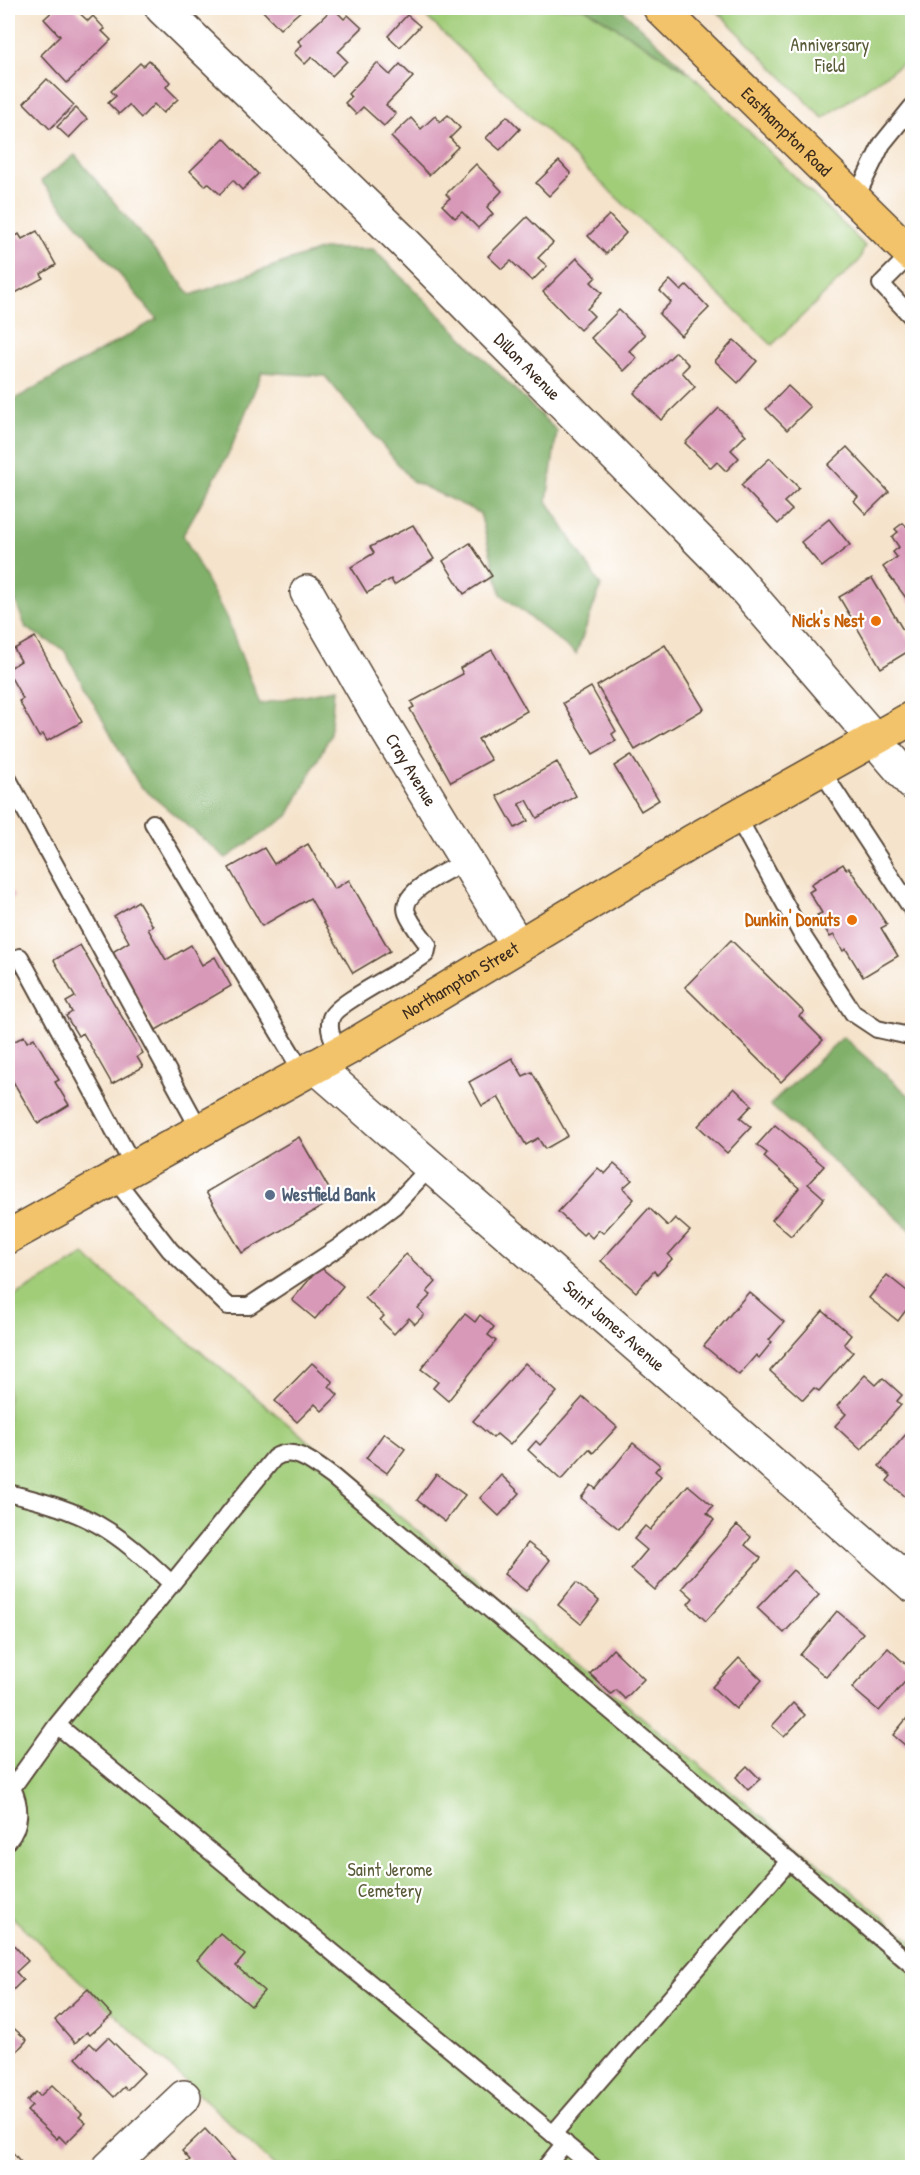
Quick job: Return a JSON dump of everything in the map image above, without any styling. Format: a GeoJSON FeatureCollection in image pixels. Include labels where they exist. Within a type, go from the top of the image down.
{"type":"FeatureCollection","features":[{"type":"Feature","properties":{"kind":"main road","name":"Easthampton Road"},"geometry":{"type":"LineString","coordinates":[[660,8],[912,254]]}},
{"type":"Feature","properties":{"kind":"main road","name":"Northampton Street"},"geometry":{"type":"LineString","coordinates":[[8,1237],[320,1064],[737,816],[912,718]]}},
{"type":"Feature","properties":{"kind":"street","name":"Dillon Avenue"},"geometry":{"type":"LineString","coordinates":[[162,8],[404,242],[733,574],[912,783]]}},
{"type":"Feature","properties":{"kind":"street","name":"Cray Avenue"},"geometry":{"type":"LineString","coordinates":[[308,591],[518,946]]}},
{"type":"Feature","properties":{"kind":"street","name":"Saint James Avenue"},"geometry":{"type":"LineString","coordinates":[[320,1064],[430,1167],[912,1585]]}},
{"type":"Feature","properties":{"kind":"street"},"geometry":{"type":"LineString","coordinates":[[109,2168],[184,2097]]}},
{"type":"Feature","properties":{"kind":"lane"},"geometry":{"type":"LineString","coordinates":[[855,199],[882,144],[912,107]]}},
{"type":"Feature","properties":{"kind":"lane"},"geometry":{"type":"LineString","coordinates":[[912,254],[881,284],[912,317]]}},
{"type":"Feature","properties":{"kind":"lane"},"geometry":{"type":"LineString","coordinates":[[821,770],[912,909]]}},
{"type":"Feature","properties":{"kind":"lane"},"geometry":{"type":"LineString","coordinates":[[8,779],[200,1130]]}},
{"type":"Feature","properties":{"kind":"lane"},"geometry":{"type":"LineString","coordinates":[[737,816],[802,935],[854,1013],[877,1029],[909,1036],[912,1034]]}},
{"type":"Feature","properties":{"kind":"lane"},"geometry":{"type":"LineString","coordinates":[[153,823],[320,1064]]}},
{"type":"Feature","properties":{"kind":"lane"},"geometry":{"type":"LineString","coordinates":[[320,1064],[331,1016],[343,1005],[415,963],[426,954],[428,945],[407,914],[406,903],[411,893],[466,861]]}},
{"type":"Feature","properties":{"kind":"lane"},"geometry":{"type":"LineString","coordinates":[[20,957],[124,1172],[170,1250],[228,1306],[249,1306],[339,1247],[394,1206],[430,1167]]}},
{"type":"Feature","properties":{"kind":"lane"},"geometry":{"type":"LineString","coordinates":[[8,1841],[18,1820],[18,1801],[10,1791],[57,1725],[274,1458],[285,1454],[300,1456],[333,1478],[912,1965]]}},
{"type":"Feature","properties":{"kind":"lane"},"geometry":{"type":"LineString","coordinates":[[8,1493],[70,1510],[97,1522],[130,1545],[171,1583]]}},
{"type":"Feature","properties":{"kind":"lane"},"geometry":{"type":"LineString","coordinates":[[57,1725],[594,2168]]}},
{"type":"Feature","properties":{"kind":"lane"},"geometry":{"type":"LineString","coordinates":[[545,2168],[559,2139],[789,1861]]}},
{"type":"Feature","properties":{"kind":"green space"},"geometry":{"type":"Polygon","coordinates":[[[417,8],[585,8],[690,73],[865,246],[859,261],[772,345],[417,8]]]}},
{"type":"Feature","properties":{"kind":"green space"},"geometry":{"type":"Polygon","coordinates":[[[585,8],[620,8],[690,73],[585,8]]]}},
{"type":"Feature","properties":{"kind":"green space","name":"Anniversary Field"},"geometry":{"type":"Polygon","coordinates":[[[714,8],[912,8],[912,57],[823,118],[714,8]]]}},
{"type":"Feature","properties":{"kind":"green space"},"geometry":{"type":"Polygon","coordinates":[[[75,155],[191,295],[322,249],[373,249],[557,431],[547,501],[601,586],[576,654],[501,594],[480,513],[412,481],[325,376],[262,372],[230,451],[183,535],[227,619],[260,704],[334,689],[330,736],[288,816],[226,858],[139,785],[64,650],[26,628],[8,582],[8,403],[157,319],[41,181],[75,155]]]}},
{"type":"Feature","properties":{"kind":"green space"},"geometry":{"type":"Polygon","coordinates":[[[843,1037],[912,1098],[912,1231],[770,1105],[843,1037]]]}},
{"type":"Feature","properties":{"kind":"green space","name":"Saint Jerome Cemetery"},"geometry":{"type":"Polygon","coordinates":[[[84,1255],[912,1941],[912,2167],[276,2167],[8,1913],[8,1300],[84,1255]]]}},
{"type":"Feature","properties":{"kind":"building"},"geometry":{"type":"Polygon","coordinates":[[[56,8],[74,8],[88,21],[93,16],[111,40],[67,83],[41,55],[60,36],[44,19],[56,8]]]}},
{"type":"Feature","properties":{"kind":"building"},"geometry":{"type":"Polygon","coordinates":[[[260,8],[304,8],[280,29],[260,8]]]}},
{"type":"Feature","properties":{"kind":"building"},"geometry":{"type":"Polygon","coordinates":[[[333,8],[344,19],[348,15],[362,28],[338,52],[347,61],[332,76],[312,57],[305,64],[294,53],[302,45],[298,41],[333,8]]]}},
{"type":"Feature","properties":{"kind":"building"},"geometry":{"type":"Polygon","coordinates":[[[407,15],[420,26],[400,47],[388,36],[407,15]]]}},
{"type":"Feature","properties":{"kind":"building"},"geometry":{"type":"Polygon","coordinates":[[[149,60],[170,82],[166,87],[178,99],[163,113],[154,104],[141,118],[129,105],[119,114],[108,103],[116,96],[111,91],[140,63],[143,66],[149,60]]]}},
{"type":"Feature","properties":{"kind":"building"},"geometry":{"type":"Polygon","coordinates":[[[377,63],[390,75],[400,64],[413,77],[386,105],[396,114],[384,126],[363,107],[356,114],[345,103],[351,97],[348,94],[377,63]]]}},
{"type":"Feature","properties":{"kind":"building"},"geometry":{"type":"Polygon","coordinates":[[[47,79],[74,105],[50,129],[24,103],[47,79]]]}},
{"type":"Feature","properties":{"kind":"building"},"geometry":{"type":"Polygon","coordinates":[[[76,108],[87,119],[69,138],[57,127],[76,108]]]}},
{"type":"Feature","properties":{"kind":"building"},"geometry":{"type":"Polygon","coordinates":[[[448,115],[460,128],[450,138],[458,147],[429,175],[391,137],[411,118],[421,129],[435,116],[440,122],[448,115]]]}},
{"type":"Feature","properties":{"kind":"building"},"geometry":{"type":"Polygon","coordinates":[[[507,116],[520,129],[500,150],[486,138],[507,116]]]}},
{"type":"Feature","properties":{"kind":"building"},"geometry":{"type":"Polygon","coordinates":[[[224,138],[258,174],[242,190],[233,180],[220,194],[208,183],[205,186],[190,171],[224,138]]]}},
{"type":"Feature","properties":{"kind":"building"},"geometry":{"type":"Polygon","coordinates":[[[559,161],[571,174],[549,196],[536,183],[559,161]]]}},
{"type":"Feature","properties":{"kind":"building"},"geometry":{"type":"Polygon","coordinates":[[[476,164],[502,191],[487,207],[493,214],[478,228],[462,212],[455,218],[442,205],[450,198],[446,194],[476,164]]]}},
{"type":"Feature","properties":{"kind":"building"},"geometry":{"type":"Polygon","coordinates":[[[609,215],[626,233],[606,254],[588,236],[609,215]]]}},
{"type":"Feature","properties":{"kind":"building"},"geometry":{"type":"Polygon","coordinates":[[[527,217],[553,243],[538,258],[547,266],[532,281],[511,261],[502,269],[488,256],[527,217]]]}},
{"type":"Feature","properties":{"kind":"building"},"geometry":{"type":"Polygon","coordinates":[[[37,231],[56,265],[41,274],[43,278],[8,297],[8,241],[19,234],[22,239],[37,231]]]}},
{"type":"Feature","properties":{"kind":"building"},"geometry":{"type":"Polygon","coordinates":[[[577,258],[596,277],[591,282],[602,293],[587,309],[594,316],[580,330],[543,292],[577,258]]]}},
{"type":"Feature","properties":{"kind":"building"},"geometry":{"type":"Polygon","coordinates":[[[670,280],[681,291],[687,285],[709,308],[681,336],[659,314],[671,302],[660,291],[670,280]]]}},
{"type":"Feature","properties":{"kind":"building"},"geometry":{"type":"Polygon","coordinates":[[[619,310],[645,335],[629,351],[637,358],[624,371],[591,338],[619,310]]]}},
{"type":"Feature","properties":{"kind":"building"},"geometry":{"type":"Polygon","coordinates":[[[734,340],[757,361],[738,383],[715,361],[734,340]]]}},
{"type":"Feature","properties":{"kind":"building"},"geometry":{"type":"Polygon","coordinates":[[[676,352],[689,365],[682,372],[695,387],[661,420],[634,393],[676,352]]]}},
{"type":"Feature","properties":{"kind":"building"},"geometry":{"type":"Polygon","coordinates":[[[788,386],[810,407],[787,430],[766,409],[788,386]]]}},
{"type":"Feature","properties":{"kind":"building"},"geometry":{"type":"Polygon","coordinates":[[[719,408],[746,435],[731,450],[739,458],[726,471],[717,462],[711,468],[685,443],[719,408]]]}},
{"type":"Feature","properties":{"kind":"building"},"geometry":{"type":"Polygon","coordinates":[[[847,447],[889,492],[866,514],[854,501],[858,497],[828,465],[847,447]]]}},
{"type":"Feature","properties":{"kind":"building"},"geometry":{"type":"Polygon","coordinates":[[[770,458],[799,488],[784,502],[792,510],[778,524],[741,485],[770,458]]]}},
{"type":"Feature","properties":{"kind":"building"},"geometry":{"type":"Polygon","coordinates":[[[829,519],[850,545],[822,567],[801,542],[829,519]]]}},
{"type":"Feature","properties":{"kind":"building"},"geometry":{"type":"Polygon","coordinates":[[[912,522],[912,606],[883,567],[897,557],[893,552],[899,547],[892,537],[898,532],[895,529],[903,523],[907,527],[912,522]]]}},
{"type":"Feature","properties":{"kind":"building"},"geometry":{"type":"Polygon","coordinates":[[[413,525],[434,559],[394,585],[391,579],[367,593],[351,567],[374,553],[370,547],[413,525]]]}},
{"type":"Feature","properties":{"kind":"building"},"geometry":{"type":"Polygon","coordinates":[[[470,543],[492,576],[464,594],[443,561],[470,543]]]}},
{"type":"Feature","properties":{"kind":"building","name":"Nick's Nest"},"geometry":{"type":"Polygon","coordinates":[[[872,578],[912,645],[912,649],[881,668],[839,597],[872,578]]]}},
{"type":"Feature","properties":{"kind":"building"},"geometry":{"type":"Polygon","coordinates":[[[35,637],[82,722],[47,741],[43,734],[39,737],[19,701],[23,699],[8,672],[8,669],[21,661],[14,649],[35,637]]]}},
{"type":"Feature","properties":{"kind":"building"},"geometry":{"type":"Polygon","coordinates":[[[665,645],[704,709],[635,750],[597,686],[665,645]]]}},
{"type":"Feature","properties":{"kind":"building"},"geometry":{"type":"Polygon","coordinates":[[[492,650],[527,711],[478,739],[491,760],[451,782],[410,709],[414,707],[411,702],[463,674],[460,668],[492,650]]]}},
{"type":"Feature","properties":{"kind":"building"},"geometry":{"type":"Polygon","coordinates":[[[591,687],[616,731],[612,734],[616,741],[593,754],[563,703],[591,687]]]}},
{"type":"Feature","properties":{"kind":"building"},"geometry":{"type":"Polygon","coordinates":[[[631,755],[659,800],[641,811],[614,766],[631,755]]]}},
{"type":"Feature","properties":{"kind":"building"},"geometry":{"type":"Polygon","coordinates":[[[557,762],[576,796],[537,818],[527,800],[519,804],[528,821],[515,828],[497,796],[557,762]]]}},
{"type":"Feature","properties":{"kind":"building"},"geometry":{"type":"Polygon","coordinates":[[[308,844],[334,889],[349,880],[390,951],[353,973],[310,898],[262,926],[229,868],[264,848],[274,864],[308,844]]]}},
{"type":"Feature","properties":{"kind":"building","name":"Dunkin' Donuts"},"geometry":{"type":"Polygon","coordinates":[[[843,864],[846,869],[849,868],[887,925],[881,928],[898,956],[863,977],[846,949],[843,951],[834,935],[830,937],[817,915],[822,913],[809,892],[814,889],[811,884],[843,864]]]}},
{"type":"Feature","properties":{"kind":"building"},"geometry":{"type":"Polygon","coordinates":[[[8,884],[14,897],[8,901],[8,884]]]}},
{"type":"Feature","properties":{"kind":"building"},"geometry":{"type":"Polygon","coordinates":[[[138,901],[153,926],[148,929],[166,960],[191,945],[202,965],[215,957],[231,986],[156,1030],[111,953],[129,942],[114,916],[138,901]]]}},
{"type":"Feature","properties":{"kind":"building"},"geometry":{"type":"Polygon","coordinates":[[[731,940],[804,1012],[799,1016],[823,1040],[781,1082],[685,987],[731,940]]]}},
{"type":"Feature","properties":{"kind":"building"},"geometry":{"type":"Polygon","coordinates":[[[80,945],[143,1053],[137,1057],[143,1067],[112,1084],[83,1033],[78,1036],[66,1016],[72,1012],[66,1002],[75,997],[54,960],[80,945]]]}},
{"type":"Feature","properties":{"kind":"building"},"geometry":{"type":"Polygon","coordinates":[[[24,1036],[27,1042],[34,1038],[59,1080],[55,1082],[69,1105],[38,1124],[8,1073],[8,1045],[24,1036]]]}},
{"type":"Feature","properties":{"kind":"building"},"geometry":{"type":"Polygon","coordinates":[[[512,1058],[523,1076],[532,1072],[568,1136],[545,1149],[538,1138],[526,1145],[498,1097],[482,1106],[469,1082],[512,1058]]]}},
{"type":"Feature","properties":{"kind":"building"},"geometry":{"type":"Polygon","coordinates":[[[734,1088],[752,1105],[740,1118],[751,1127],[727,1153],[698,1126],[734,1088]]]}},
{"type":"Feature","properties":{"kind":"building"},"geometry":{"type":"Polygon","coordinates":[[[775,1125],[824,1166],[808,1184],[824,1198],[791,1236],[772,1220],[799,1188],[764,1157],[767,1153],[757,1145],[775,1125]]]}},
{"type":"Feature","properties":{"kind":"building","name":"Westfield Bank"},"geometry":{"type":"Polygon","coordinates":[[[299,1137],[335,1199],[242,1253],[206,1192],[299,1137]]]}},
{"type":"Feature","properties":{"kind":"building"},"geometry":{"type":"Polygon","coordinates":[[[614,1164],[632,1180],[623,1188],[634,1199],[603,1233],[599,1230],[592,1238],[586,1232],[583,1235],[558,1212],[598,1168],[605,1174],[614,1164]]]}},
{"type":"Feature","properties":{"kind":"building"},"geometry":{"type":"Polygon","coordinates":[[[649,1208],[668,1226],[675,1218],[690,1231],[668,1255],[672,1259],[657,1275],[654,1271],[636,1292],[601,1261],[649,1208]]]}},
{"type":"Feature","properties":{"kind":"building"},"geometry":{"type":"Polygon","coordinates":[[[406,1254],[436,1282],[427,1292],[431,1295],[418,1308],[424,1315],[415,1324],[409,1318],[394,1334],[380,1320],[384,1316],[365,1298],[406,1254]]]}},
{"type":"Feature","properties":{"kind":"building"},"geometry":{"type":"Polygon","coordinates":[[[320,1267],[343,1286],[315,1319],[292,1300],[320,1267]]]}},
{"type":"Feature","properties":{"kind":"building"},"geometry":{"type":"Polygon","coordinates":[[[887,1275],[912,1295],[912,1302],[898,1321],[869,1298],[887,1275]]]}},
{"type":"Feature","properties":{"kind":"building"},"geometry":{"type":"Polygon","coordinates":[[[749,1292],[784,1322],[769,1340],[772,1342],[759,1358],[756,1355],[739,1375],[704,1346],[749,1292]]]}},
{"type":"Feature","properties":{"kind":"building"},"geometry":{"type":"Polygon","coordinates":[[[823,1311],[851,1335],[844,1344],[853,1352],[819,1391],[814,1388],[803,1400],[770,1371],[823,1311]]]}},
{"type":"Feature","properties":{"kind":"building"},"geometry":{"type":"Polygon","coordinates":[[[465,1314],[475,1322],[480,1315],[494,1327],[488,1335],[496,1341],[448,1401],[433,1388],[438,1382],[421,1369],[465,1314]]]}},
{"type":"Feature","properties":{"kind":"building"},"geometry":{"type":"Polygon","coordinates":[[[312,1363],[333,1382],[329,1386],[338,1395],[322,1411],[315,1404],[297,1422],[275,1401],[312,1363]]]}},
{"type":"Feature","properties":{"kind":"building"},"geometry":{"type":"Polygon","coordinates":[[[525,1363],[557,1392],[510,1445],[497,1434],[493,1438],[473,1421],[525,1363]]]}},
{"type":"Feature","properties":{"kind":"building"},"geometry":{"type":"Polygon","coordinates":[[[865,1375],[876,1385],[883,1378],[902,1395],[897,1401],[901,1405],[861,1450],[835,1426],[846,1414],[837,1406],[865,1375]]]}},
{"type":"Feature","properties":{"kind":"building"},"geometry":{"type":"Polygon","coordinates":[[[583,1397],[617,1427],[593,1453],[589,1449],[561,1480],[528,1450],[536,1441],[540,1445],[583,1397]]]}},
{"type":"Feature","properties":{"kind":"building"},"geometry":{"type":"Polygon","coordinates":[[[912,1427],[912,1490],[906,1497],[887,1481],[891,1476],[879,1466],[912,1427]]]}},
{"type":"Feature","properties":{"kind":"building"},"geometry":{"type":"Polygon","coordinates":[[[384,1433],[405,1449],[387,1473],[366,1458],[384,1433]]]}},
{"type":"Feature","properties":{"kind":"building"},"geometry":{"type":"Polygon","coordinates":[[[633,1443],[660,1465],[655,1471],[661,1476],[619,1529],[581,1498],[591,1485],[596,1489],[633,1443]]]}},
{"type":"Feature","properties":{"kind":"building"},"geometry":{"type":"Polygon","coordinates":[[[436,1474],[465,1495],[445,1522],[417,1500],[436,1474]]]}},
{"type":"Feature","properties":{"kind":"building"},"geometry":{"type":"Polygon","coordinates":[[[501,1475],[520,1493],[499,1516],[480,1498],[501,1475]]]}},
{"type":"Feature","properties":{"kind":"building"},"geometry":{"type":"Polygon","coordinates":[[[688,1485],[713,1506],[707,1513],[714,1520],[655,1590],[631,1569],[647,1550],[634,1539],[645,1526],[650,1530],[688,1485]]]}},
{"type":"Feature","properties":{"kind":"building"},"geometry":{"type":"Polygon","coordinates":[[[737,1525],[751,1537],[745,1545],[761,1558],[706,1621],[688,1604],[693,1598],[682,1588],[737,1525]]]}},
{"type":"Feature","properties":{"kind":"building"},"geometry":{"type":"Polygon","coordinates":[[[528,1543],[550,1560],[526,1591],[504,1574],[528,1543]]]}},
{"type":"Feature","properties":{"kind":"building"},"geometry":{"type":"Polygon","coordinates":[[[793,1570],[819,1595],[784,1633],[757,1608],[793,1570]]]}},
{"type":"Feature","properties":{"kind":"building"},"geometry":{"type":"Polygon","coordinates":[[[576,1583],[599,1601],[581,1624],[558,1605],[576,1583]]]}},
{"type":"Feature","properties":{"kind":"building"},"geometry":{"type":"Polygon","coordinates":[[[837,1611],[863,1633],[826,1677],[800,1655],[837,1611]]]}},
{"type":"Feature","properties":{"kind":"building"},"geometry":{"type":"Polygon","coordinates":[[[888,1648],[912,1670],[912,1674],[879,1711],[852,1688],[888,1648]]]}},
{"type":"Feature","properties":{"kind":"building"},"geometry":{"type":"Polygon","coordinates":[[[613,1649],[644,1679],[625,1699],[616,1690],[611,1694],[590,1674],[613,1649]]]}},
{"type":"Feature","properties":{"kind":"building"},"geometry":{"type":"Polygon","coordinates":[[[739,1658],[762,1680],[736,1709],[712,1687],[739,1658]]]}},
{"type":"Feature","properties":{"kind":"building"},"geometry":{"type":"Polygon","coordinates":[[[793,1703],[805,1715],[784,1737],[772,1726],[793,1703]]]}},
{"type":"Feature","properties":{"kind":"building"},"geometry":{"type":"Polygon","coordinates":[[[912,1712],[912,1751],[893,1735],[912,1712]]]}},
{"type":"Feature","properties":{"kind":"building"},"geometry":{"type":"Polygon","coordinates":[[[747,1766],[760,1779],[748,1790],[736,1777],[747,1766]]]}},
{"type":"Feature","properties":{"kind":"building"},"geometry":{"type":"Polygon","coordinates":[[[220,1933],[245,1955],[236,1966],[264,1991],[251,2006],[197,1960],[220,1933]]]}},
{"type":"Feature","properties":{"kind":"building"},"geometry":{"type":"Polygon","coordinates":[[[12,1943],[28,1961],[16,1972],[23,1980],[8,1995],[8,1947],[12,1943]]]}},
{"type":"Feature","properties":{"kind":"building"},"geometry":{"type":"Polygon","coordinates":[[[88,1989],[112,2015],[90,2035],[87,2032],[75,2043],[55,2020],[88,1989]]]}},
{"type":"Feature","properties":{"kind":"building"},"geometry":{"type":"Polygon","coordinates":[[[8,2023],[27,2040],[8,2061],[8,2023]]]}},
{"type":"Feature","properties":{"kind":"building"},"geometry":{"type":"Polygon","coordinates":[[[108,2037],[144,2073],[127,2090],[124,2087],[114,2097],[76,2058],[90,2043],[96,2049],[108,2037]]]}},
{"type":"Feature","properties":{"kind":"building"},"geometry":{"type":"Polygon","coordinates":[[[52,2085],[82,2114],[79,2117],[86,2123],[66,2143],[59,2136],[57,2139],[27,2111],[32,2106],[27,2101],[36,2092],[40,2096],[52,2085]]]}},
{"type":"Feature","properties":{"kind":"building"},"geometry":{"type":"Polygon","coordinates":[[[205,2129],[241,2168],[190,2168],[186,2163],[190,2160],[182,2151],[205,2129]]]}},
{"type":"Feature","properties":{"kind":"building"},"geometry":{"type":"Polygon","coordinates":[[[8,2147],[26,2168],[8,2168],[8,2147]]]}},
{"type":"Feature","properties":{"kind":"place","name":"Nick's Nest"},"geometry":{"type":"Point","coordinates":[876,621]}},
{"type":"Feature","properties":{"kind":"place","name":"Dunkin' Donuts"},"geometry":{"type":"Point","coordinates":[852,920]}},
{"type":"Feature","properties":{"kind":"place","name":"Westfield Bank"},"geometry":{"type":"Point","coordinates":[270,1195]}}]}
